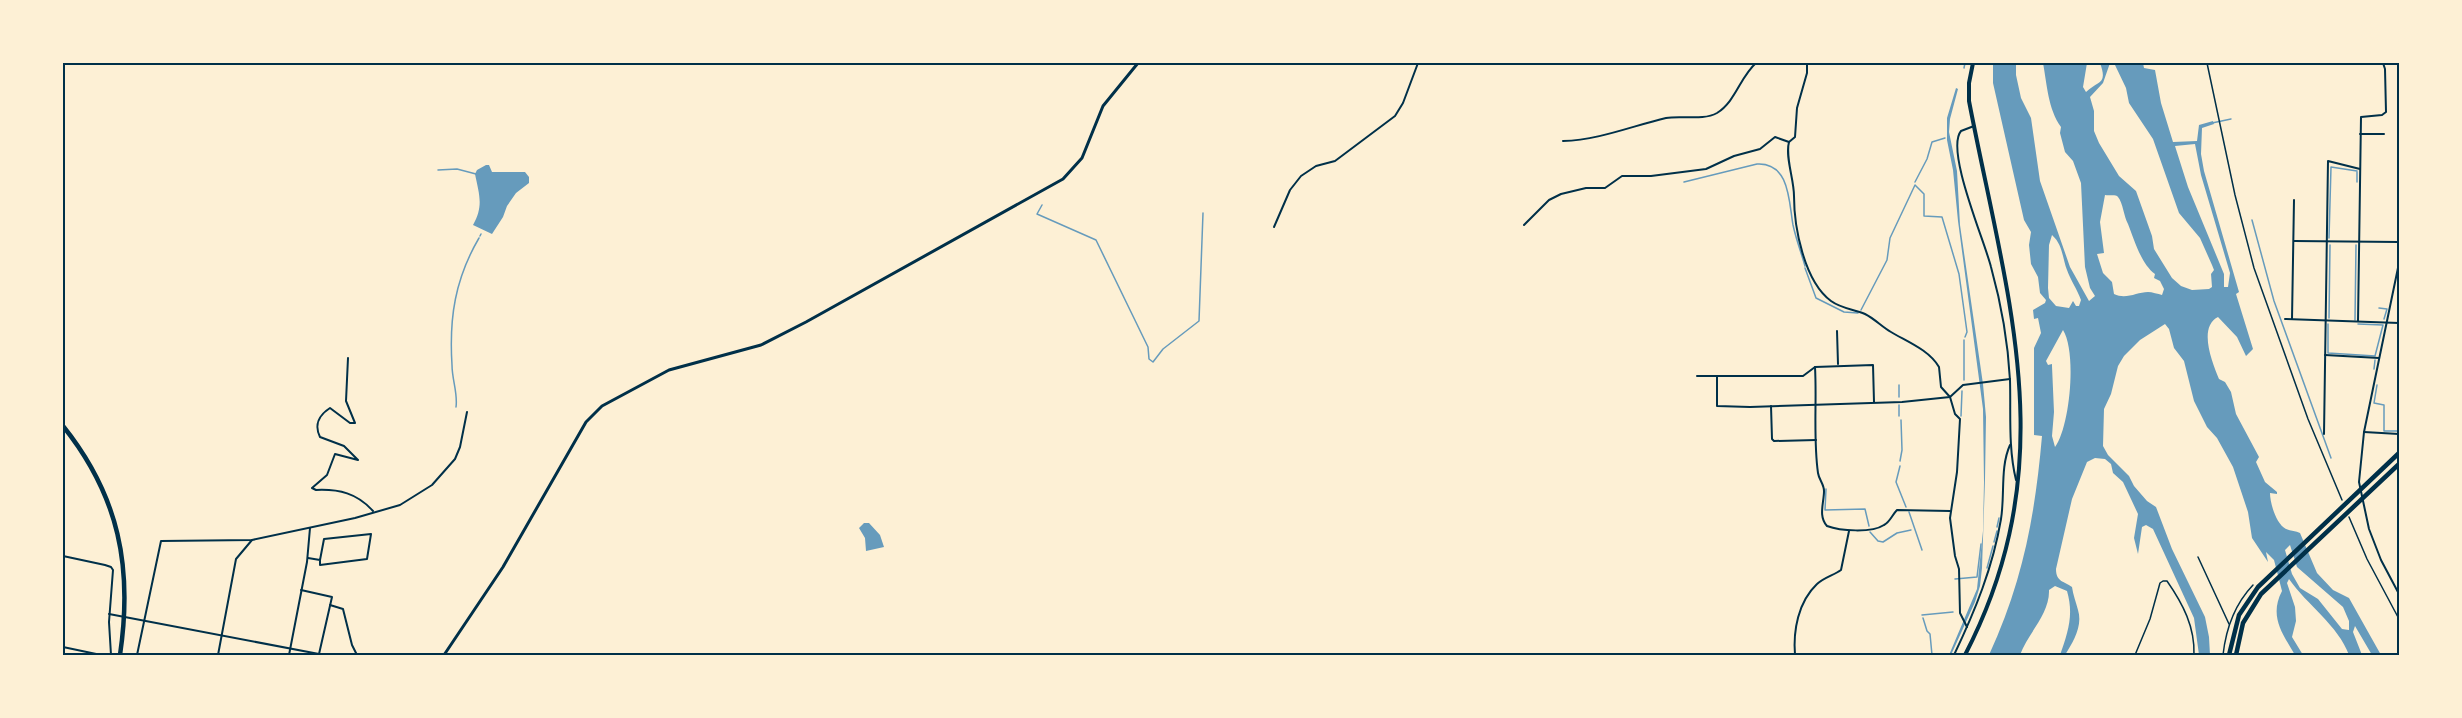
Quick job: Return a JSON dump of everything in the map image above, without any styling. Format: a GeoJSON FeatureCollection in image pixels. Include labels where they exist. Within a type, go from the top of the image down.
{"type":"FeatureCollection","features":[{"type":"Feature","properties":{"kind":"highway"},"geometry":{"type":"LineString","coordinates":[[63,426],[88,459],[112,512],[124,568],[126,618],[120,655]]}},
{"type":"Feature","properties":{"kind":"highway"},"geometry":{"type":"LineString","coordinates":[[2229,655],[2232,624],[2258,587],[2399,453]]}},
{"type":"Feature","properties":{"kind":"highway"},"geometry":{"type":"LineString","coordinates":[[2236,655],[2239,633],[2254,603],[2274,581],[2399,464]]}},
{"type":"Feature","properties":{"kind":"main road"},"geometry":{"type":"LineString","coordinates":[[1965,655],[1995,590],[2006,548],[2018,488],[2022,412],[2016,344],[1997,234],[1969,101],[1969,83],[1973,63]]}},
{"type":"Feature","properties":{"kind":"street"},"geometry":{"type":"LineString","coordinates":[[444,655],[503,567],[586,422],[602,406],[669,370],[770,340],[1063,179],[1082,158],[1103,106],[1138,63]]}},
{"type":"Feature","properties":{"kind":"street"},"geometry":{"type":"LineString","coordinates":[[1274,227],[1290,190],[1301,176],[1316,166],[1335,161],[1395,116],[1403,103],[1418,63]]}},
{"type":"Feature","properties":{"kind":"street"},"geometry":{"type":"LineString","coordinates":[[1563,141],[1595,138],[1666,118],[1715,114],[1734,96],[1756,63]]}},
{"type":"Feature","properties":{"kind":"street"},"geometry":{"type":"LineString","coordinates":[[1807,63],[1807,73],[1797,108],[1795,137],[1789,142],[1787,153],[1792,170],[1794,214],[1798,236],[1813,279],[1832,302],[1844,309],[1870,317],[1922,350],[1939,367],[1941,387],[1950,397],[1954,414],[1960,419],[1957,472],[1950,511],[1953,545],[1959,569],[1960,613],[1967,627]]}},
{"type":"Feature","properties":{"kind":"street"},"geometry":{"type":"LineString","coordinates":[[2358,321],[2361,117],[2382,116],[2386,112],[2384,63]]}},
{"type":"Feature","properties":{"kind":"street"},"geometry":{"type":"LineString","coordinates":[[1974,126],[1960,131],[1956,142],[1965,189],[1991,267],[2005,331],[2010,379],[2011,442],[2018,488]]}},
{"type":"Feature","properties":{"kind":"street"},"geometry":{"type":"LineString","coordinates":[[2361,134],[2384,134]]}},
{"type":"Feature","properties":{"kind":"street"},"geometry":{"type":"LineString","coordinates":[[1524,225],[1549,200],[1562,194],[1586,188],[1605,188],[1622,176],[1651,176],[1706,169],[1734,156],[1760,149],[1775,137],[1789,142]]}},
{"type":"Feature","properties":{"kind":"street"},"geometry":{"type":"LineString","coordinates":[[2324,434],[2328,161],[2360,169]]}},
{"type":"Feature","properties":{"kind":"street"},"geometry":{"type":"LineString","coordinates":[[2292,319],[2294,200]]}},
{"type":"Feature","properties":{"kind":"street"},"geometry":{"type":"LineString","coordinates":[[2294,242],[2399,242]]}},
{"type":"Feature","properties":{"kind":"street"},"geometry":{"type":"LineString","coordinates":[[2399,262],[2364,432],[2359,482],[2363,508],[2381,560],[2399,592]]}},
{"type":"Feature","properties":{"kind":"street"},"geometry":{"type":"LineString","coordinates":[[2285,319],[2399,322]]}},
{"type":"Feature","properties":{"kind":"street"},"geometry":{"type":"LineString","coordinates":[[1837,331],[1838,365]]}},
{"type":"Feature","properties":{"kind":"street"},"geometry":{"type":"LineString","coordinates":[[2325,355],[2379,358]]}},
{"type":"Feature","properties":{"kind":"street"},"geometry":{"type":"LineString","coordinates":[[348,358],[346,401],[355,423],[350,423],[330,408],[319,419],[317,431],[320,437],[344,446],[358,460],[335,454],[327,475],[312,488],[316,490],[339,489],[357,497],[374,512]]}},
{"type":"Feature","properties":{"kind":"street"},"geometry":{"type":"LineString","coordinates":[[1697,376],[1803,376],[1815,367],[1873,365],[1874,403]]}},
{"type":"Feature","properties":{"kind":"street"},"geometry":{"type":"LineString","coordinates":[[1815,367],[1818,405],[1815,422],[1818,474],[1824,487],[1823,521],[1827,526],[1849,531],[1883,526],[1897,510],[1950,511]]}},
{"type":"Feature","properties":{"kind":"street"},"geometry":{"type":"LineString","coordinates":[[1717,376],[1717,406],[1874,403],[1950,397],[1963,385],[2010,379]]}},
{"type":"Feature","properties":{"kind":"street"},"geometry":{"type":"LineString","coordinates":[[1771,406],[1772,440],[1817,440]]}},
{"type":"Feature","properties":{"kind":"street"},"geometry":{"type":"LineString","coordinates":[[137,655],[161,541],[173,539],[252,540],[400,506],[421,493],[455,459],[460,447],[467,412]]}},
{"type":"Feature","properties":{"kind":"street"},"geometry":{"type":"LineString","coordinates":[[2364,432],[2399,434]]}},
{"type":"Feature","properties":{"kind":"street"},"geometry":{"type":"LineString","coordinates":[[1954,655],[1981,595],[1995,548],[2002,518],[2005,470],[2011,442]]}},
{"type":"Feature","properties":{"kind":"street"},"geometry":{"type":"LineString","coordinates":[[289,655],[308,558],[310,528]]}},
{"type":"Feature","properties":{"kind":"street"},"geometry":{"type":"LineString","coordinates":[[1795,655],[1795,631],[1802,607],[1815,585],[1841,570],[1849,531]]}},
{"type":"Feature","properties":{"kind":"street"},"geometry":{"type":"LineString","coordinates":[[371,534],[367,559],[320,565],[320,560],[324,539],[371,534]]}},
{"type":"Feature","properties":{"kind":"street"},"geometry":{"type":"LineString","coordinates":[[218,655],[236,559],[252,540]]}},
{"type":"Feature","properties":{"kind":"street"},"geometry":{"type":"LineString","coordinates":[[63,556],[111,567],[113,570],[109,614],[111,655]]}},
{"type":"Feature","properties":{"kind":"street"},"geometry":{"type":"LineString","coordinates":[[308,558],[320,560]]}},
{"type":"Feature","properties":{"kind":"street"},"geometry":{"type":"LineString","coordinates":[[109,614],[145,619],[320,655],[332,597],[301,590]]}},
{"type":"Feature","properties":{"kind":"street"},"geometry":{"type":"LineString","coordinates":[[330,605],[343,609],[352,645],[357,655]]}},
{"type":"Feature","properties":{"kind":"street"},"geometry":{"type":"LineString","coordinates":[[63,647],[101,655]]}},
{"type":"Feature","properties":{"kind":"path"},"geometry":{"type":"LineString","coordinates":[[2207,63],[2235,195],[2254,268],[2308,419],[2343,501]]}},
{"type":"Feature","properties":{"kind":"path"},"geometry":{"type":"LineString","coordinates":[[2349,515],[2367,559],[2399,619]]}},
{"type":"Feature","properties":{"kind":"path"},"geometry":{"type":"LineString","coordinates":[[2198,557],[2232,624]]}},
{"type":"Feature","properties":{"kind":"path"},"geometry":{"type":"LineString","coordinates":[[2134,655],[2150,619],[2160,583],[2167,581],[2191,623],[2195,639],[2194,655]]}},
{"type":"Feature","properties":{"kind":"path"},"geometry":{"type":"LineString","coordinates":[[2223,655],[2232,624],[2231,617]]}},
{"type":"Feature","properties":{"kind":"water"},"geometry":{"type":"Polygon","coordinates":[[[1993,63],[2016,63],[2021,98],[2031,118],[2040,181],[2070,267],[2089,301],[2095,296],[2090,288],[2085,267],[2081,183],[2073,161],[2065,152],[2060,133],[2061,127],[2047,88],[2043,63],[2087,63],[2083,87],[2086,92],[2102,79],[2100,63],[2110,63],[2143,63],[2144,68],[2155,70],[2161,103],[2173,142],[2197,141],[2199,125],[2213,121],[2214,124],[2202,128],[2201,154],[2239,292],[2236,294],[2253,349],[2246,356],[2237,337],[2218,317],[2212,322],[2208,337],[2213,364],[2219,379],[2225,382],[2231,392],[2236,414],[2259,457],[2256,462],[2265,482],[2277,492],[2277,494],[2270,493],[2272,507],[2277,518],[2286,529],[2300,533],[2317,573],[2333,590],[2349,598],[2381,655],[2372,655],[2355,626],[2353,632],[2362,655],[2349,655],[2338,634],[2289,579],[2287,583],[2295,607],[2296,621],[2292,637],[2303,655],[2295,655],[2282,632],[2277,616],[2278,600],[2282,591],[2274,560],[2266,552],[2268,562],[2252,538],[2248,512],[2233,467],[2217,438],[2207,427],[2194,401],[2184,361],[2174,348],[2169,329],[2165,324],[2140,340],[2124,356],[2118,366],[2111,394],[2104,409],[2103,446],[2147,501],[2156,507],[2172,549],[2205,617],[2210,655],[2199,655],[2194,618],[2153,529],[2146,525],[2142,527],[2138,554],[2134,538],[2138,514],[2123,482],[2113,473],[2111,464],[2105,459],[2095,458],[2087,462],[2072,499],[2056,569],[2059,579],[2072,587],[2079,616],[2078,628],[2071,645],[2065,655],[2060,655],[2068,631],[2070,608],[2067,591],[2055,586],[2049,590],[2046,607],[2020,655],[1989,655],[2011,601],[2019,574],[2036,494],[2042,436],[2034,435],[2034,348],[2041,333],[2038,318],[2034,319],[2033,310],[2046,300],[2040,293],[2038,277],[2031,264],[2029,245],[2031,232],[2024,220],[1993,83],[1993,63]],[[2110,63],[2103,83],[2090,97],[2094,111],[2094,131],[2099,143],[2119,176],[2136,191],[2152,236],[2154,249],[2172,278],[2181,286],[2192,290],[2209,289],[2212,287],[2211,274],[2214,270],[2212,265],[2200,238],[2179,213],[2153,139],[2129,103],[2126,88],[2115,65],[2110,63]],[[2195,144],[2175,146],[2188,187],[2224,274],[2224,287],[2228,287],[2230,273],[2201,175],[2195,144]],[[2105,195],[2100,222],[2104,253],[2097,254],[2103,273],[2112,282],[2114,294],[2127,296],[2148,292],[2162,295],[2164,289],[2142,258],[2121,203],[2116,196],[2105,195]],[[2052,235],[2049,245],[2049,298],[2056,306],[2069,308],[2073,301],[2076,306],[2079,306],[2081,300],[2067,270],[2060,247],[2052,235]],[[2063,330],[2046,361],[2048,365],[2052,364],[2054,412],[2052,436],[2055,447],[2065,423],[2070,389],[2070,355],[2063,330]],[[2290,545],[2285,550],[2292,574],[2300,588],[2318,599],[2342,629],[2349,630],[2349,621],[2343,607],[2297,567],[2290,545]]]}},
{"type":"Feature","properties":{"kind":"water"},"geometry":{"type":"Polygon","coordinates":[[[1956,88],[1958,89],[1949,132],[1957,171],[1960,225],[1986,417],[1985,479],[1982,568],[1980,586],[1975,602],[1949,655],[1977,589],[1983,531],[1984,482],[1983,409],[1953,170],[1947,140],[1947,118],[1956,88]]]}},
{"type":"Feature","properties":{"kind":"water"},"geometry":{"type":"Polygon","coordinates":[[[489,165],[492,172],[525,172],[529,177],[529,183],[516,193],[492,234],[473,225],[480,206],[475,174],[477,170],[489,165]]]}},
{"type":"Feature","properties":{"kind":"water"},"geometry":{"type":"Polygon","coordinates":[[[864,523],[869,523],[880,535],[884,547],[866,551],[865,538],[859,528],[864,523]]]}},
{"type":"Feature","properties":{"kind":"waterway"},"geometry":{"type":"LineString","coordinates":[[1964,68],[1965,63]]}},
{"type":"Feature","properties":{"kind":"waterway"},"geometry":{"type":"LineString","coordinates":[[2212,123],[2231,119]]}},
{"type":"Feature","properties":{"kind":"waterway"},"geometry":{"type":"LineString","coordinates":[[1915,182],[1927,159],[1932,142],[1945,138]]}},
{"type":"Feature","properties":{"kind":"waterway"},"geometry":{"type":"LineString","coordinates":[[1684,182],[1757,164],[1768,165],[1776,170],[1786,186],[1794,230],[1805,266]]}},
{"type":"Feature","properties":{"kind":"waterway"},"geometry":{"type":"LineString","coordinates":[[2329,238],[2331,167],[2357,171]]}},
{"type":"Feature","properties":{"kind":"waterway"},"geometry":{"type":"LineString","coordinates":[[438,170],[457,169],[476,174]]}},
{"type":"Feature","properties":{"kind":"waterway"},"geometry":{"type":"LineString","coordinates":[[2357,172],[2357,182]]}},
{"type":"Feature","properties":{"kind":"waterway"},"geometry":{"type":"LineString","coordinates":[[1861,310],[1887,260],[1890,238],[1915,185],[1924,194],[1924,216],[1942,217],[1959,274],[1967,332],[1965,337]]}},
{"type":"Feature","properties":{"kind":"waterway"},"geometry":{"type":"LineString","coordinates":[[1042,205],[1037,214],[1096,240],[1148,347],[1149,359],[1153,362],[1163,349],[1199,321],[1203,213]]}},
{"type":"Feature","properties":{"kind":"waterway"},"geometry":{"type":"LineString","coordinates":[[2252,220],[2274,301],[2331,458]]}},
{"type":"Feature","properties":{"kind":"waterway"},"geometry":{"type":"LineString","coordinates":[[456,407],[451,348],[455,299],[464,269],[479,238]]}},
{"type":"Feature","properties":{"kind":"waterway"},"geometry":{"type":"LineString","coordinates":[[2329,318],[2330,245]]}},
{"type":"Feature","properties":{"kind":"waterway"},"geometry":{"type":"LineString","coordinates":[[2355,320],[2356,245]]}},
{"type":"Feature","properties":{"kind":"waterway"},"geometry":{"type":"LineString","coordinates":[[1805,268],[1816,298],[1844,312],[1858,313]]}},
{"type":"Feature","properties":{"kind":"waterway"},"geometry":{"type":"LineString","coordinates":[[2379,308],[2387,309],[2384,319]]}},
{"type":"Feature","properties":{"kind":"waterway"},"geometry":{"type":"LineString","coordinates":[[2328,324],[2328,353],[2375,356],[2383,325],[2358,324]]}},
{"type":"Feature","properties":{"kind":"waterway"},"geometry":{"type":"LineString","coordinates":[[1964,340],[1964,380]]}},
{"type":"Feature","properties":{"kind":"waterway"},"geometry":{"type":"LineString","coordinates":[[2374,369],[2375,360]]}},
{"type":"Feature","properties":{"kind":"waterway"},"geometry":{"type":"LineString","coordinates":[[1899,385],[1899,397]]}},
{"type":"Feature","properties":{"kind":"waterway"},"geometry":{"type":"LineString","coordinates":[[2377,385],[2374,403],[2384,405],[2384,431],[2399,431]]}},
{"type":"Feature","properties":{"kind":"waterway"},"geometry":{"type":"LineString","coordinates":[[1961,416],[1962,391]]}},
{"type":"Feature","properties":{"kind":"waterway"},"geometry":{"type":"LineString","coordinates":[[1899,405],[1899,416]]}},
{"type":"Feature","properties":{"kind":"waterway"},"geometry":{"type":"LineString","coordinates":[[1900,461],[1901,420]]}},
{"type":"Feature","properties":{"kind":"waterway"},"geometry":{"type":"LineString","coordinates":[[1900,466],[1896,482],[1906,507]]}},
{"type":"Feature","properties":{"kind":"waterway"},"geometry":{"type":"LineString","coordinates":[[1826,489],[1825,510],[1865,509],[1869,526]]}},
{"type":"Feature","properties":{"kind":"waterway"},"geometry":{"type":"LineString","coordinates":[[1909,512],[1922,550]]}},
{"type":"Feature","properties":{"kind":"waterway"},"geometry":{"type":"LineString","coordinates":[[1997,527],[1999,518]]}},
{"type":"Feature","properties":{"kind":"waterway"},"geometry":{"type":"LineString","coordinates":[[1870,532],[1878,541],[1883,542],[1897,533],[1911,530]]}},
{"type":"Feature","properties":{"kind":"waterway"},"geometry":{"type":"LineString","coordinates":[[1994,542],[1997,531]]}},
{"type":"Feature","properties":{"kind":"waterway"},"geometry":{"type":"LineString","coordinates":[[1955,579],[1977,577],[1981,544]]}},
{"type":"Feature","properties":{"kind":"waterway"},"geometry":{"type":"LineString","coordinates":[[1987,568],[1993,546]]}},
{"type":"Feature","properties":{"kind":"waterway"},"geometry":{"type":"LineString","coordinates":[[1922,615],[1953,612]]}},
{"type":"Feature","properties":{"kind":"waterway"},"geometry":{"type":"LineString","coordinates":[[1923,618],[1930,634],[1932,655]]}}]}
